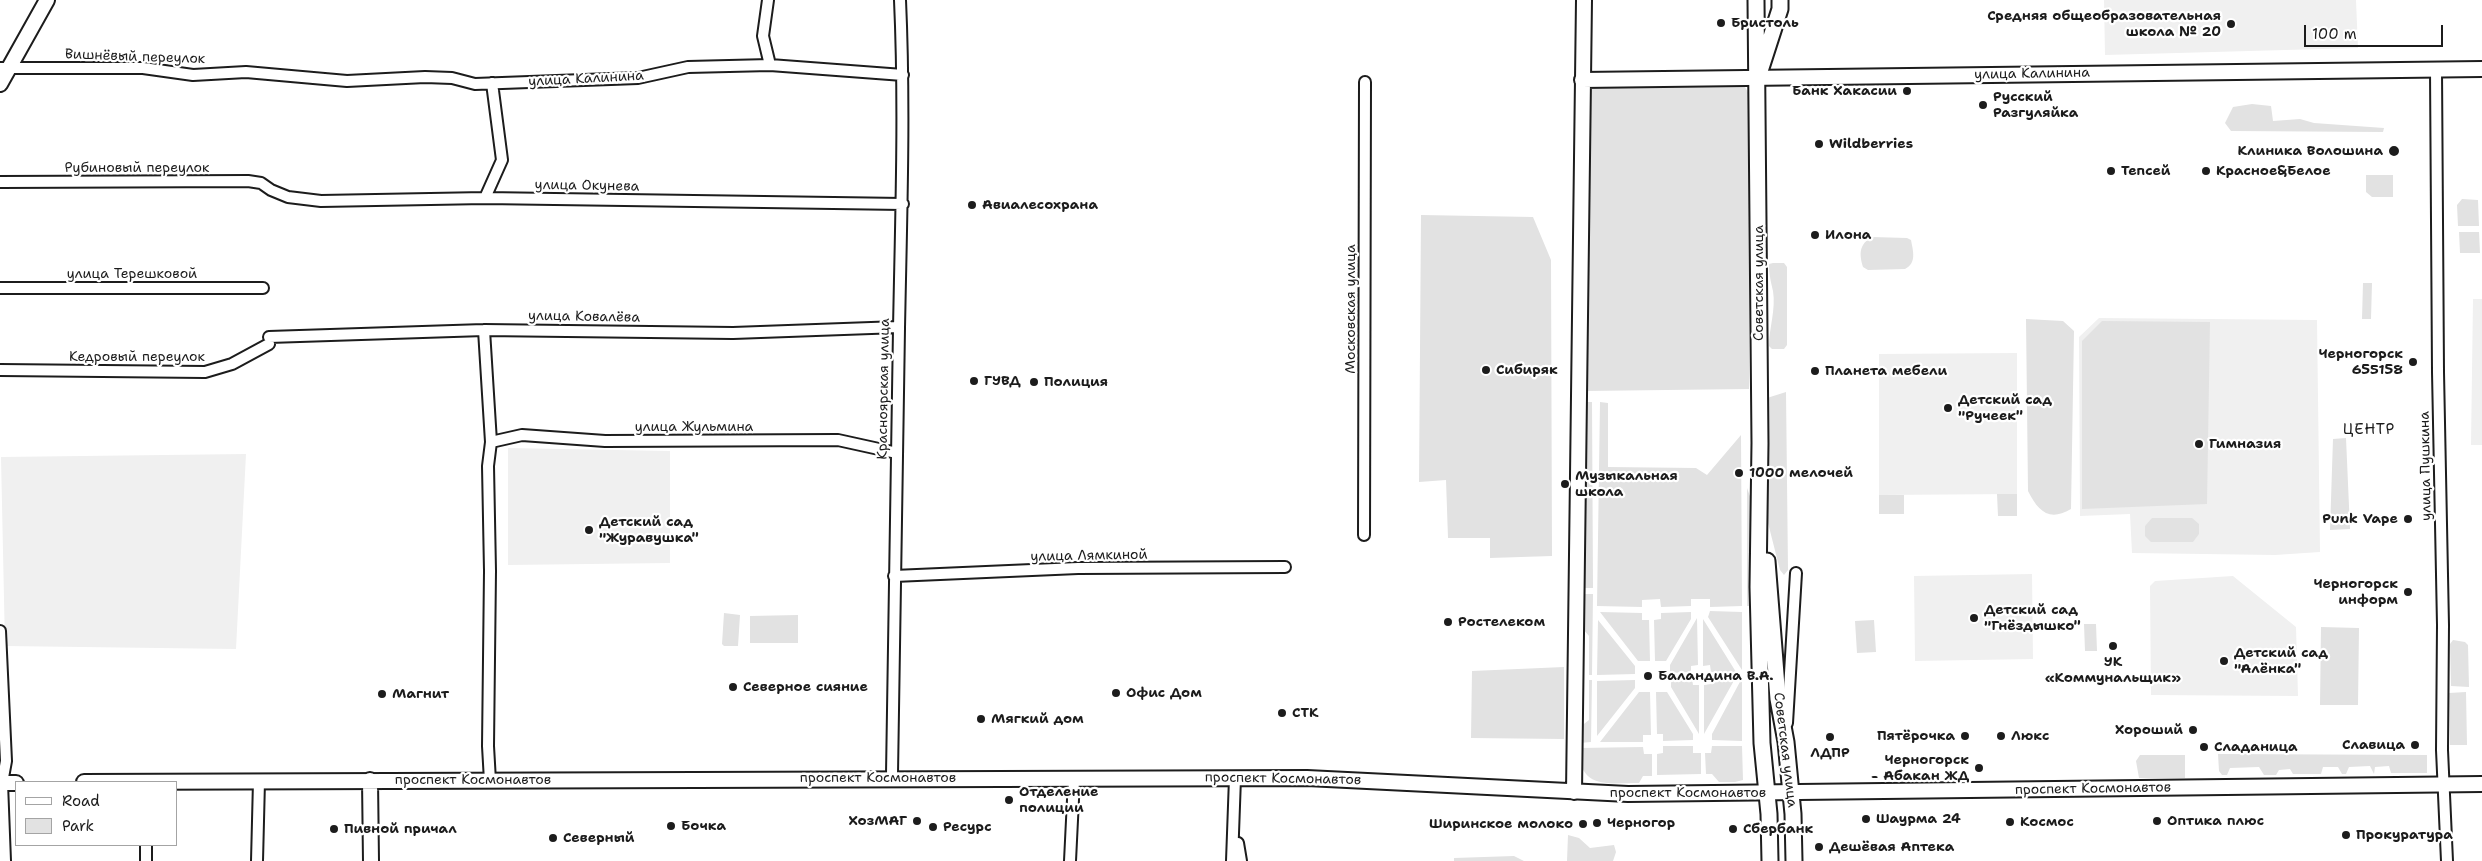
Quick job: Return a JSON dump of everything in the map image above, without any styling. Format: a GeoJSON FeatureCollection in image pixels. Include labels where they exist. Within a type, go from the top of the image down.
{"type":"FeatureCollection","features":[{"type":"Feature","properties":{"kind":"main road"},"geometry":{"type":"LineString","coordinates":[[0,84],[4,68],[47,0]]}},
{"type":"Feature","properties":{"kind":"main road"},"geometry":{"type":"LineString","coordinates":[[1574,792],[1584,0]]}},
{"type":"Feature","properties":{"kind":"main road","name":"Советская улица"},"geometry":{"type":"LineString","coordinates":[[1756,0],[1760,490],[1758,587],[1762,743],[1767,792],[1770,861]]}},
{"type":"Feature","properties":{"kind":"main road","name":"Советская улица"},"geometry":{"type":"LineString","coordinates":[[1757,77],[1766,58],[1780,8],[1780,0]]}},
{"type":"Feature","properties":{"kind":"main road","name":"улица Калинина"},"geometry":{"type":"LineString","coordinates":[[1582,80],[2482,69]]}},
{"type":"Feature","properties":{"kind":"main road","name":"Советская улица"},"geometry":{"type":"LineString","coordinates":[[1760,490],[1778,699],[1786,742],[1791,792],[1794,861]]}},
{"type":"Feature","properties":{"kind":"main road","name":"проспект Космонавтов"},"geometry":{"type":"LineString","coordinates":[[178,782],[1235,778],[1349,779],[1574,792],[1791,792],[2482,784]]}},
{"type":"Feature","properties":{"kind":"main road"},"geometry":{"type":"LineString","coordinates":[[370,780],[371,861]]}},
{"type":"Feature","properties":{"kind":"street"},"geometry":{"type":"LineString","coordinates":[[768,0],[763,36],[770,65]]}},
{"type":"Feature","properties":{"kind":"street","name":"Красноярская улица"},"geometry":{"type":"LineString","coordinates":[[892,778],[894,576],[903,204],[903,75],[900,0]]}},
{"type":"Feature","properties":{"kind":"street","name":"улица Калинина"},"geometry":{"type":"LineString","coordinates":[[268,74],[347,81],[434,77],[452,78],[475,84],[638,78],[688,67],[770,65],[903,75]]}},
{"type":"Feature","properties":{"kind":"street","name":"Вишнёвый переулок"},"geometry":{"type":"LineString","coordinates":[[4,68],[144,68],[193,74],[246,72],[268,74]]}},
{"type":"Feature","properties":{"kind":"street","name":"улица Пушкина"},"geometry":{"type":"LineString","coordinates":[[2436,70],[2443,784],[2447,861]]}},
{"type":"Feature","properties":{"kind":"street","name":"Московская улица"},"geometry":{"type":"LineString","coordinates":[[1364,535],[1365,82]]}},
{"type":"Feature","properties":{"kind":"street"},"geometry":{"type":"LineString","coordinates":[[485,198],[502,160],[492,83]]}},
{"type":"Feature","properties":{"kind":"street","name":"Рубиновый переулок"},"geometry":{"type":"LineString","coordinates":[[0,182],[248,181],[261,183],[271,190]]}},
{"type":"Feature","properties":{"kind":"street","name":"улица Окунева"},"geometry":{"type":"LineString","coordinates":[[271,190],[288,197],[321,201],[485,198],[903,204]]}},
{"type":"Feature","properties":{"kind":"street","name":"улица Терешковой"},"geometry":{"type":"LineString","coordinates":[[0,288],[263,288]]}},
{"type":"Feature","properties":{"kind":"street","name":"улица Ковалёва"},"geometry":{"type":"LineString","coordinates":[[269,340],[484,330],[733,333],[899,327]]}},
{"type":"Feature","properties":{"kind":"street"},"geometry":{"type":"LineString","coordinates":[[484,330],[491,442],[488,466],[490,571],[488,746],[490,781]]}},
{"type":"Feature","properties":{"kind":"street","name":"Кедровый переулок"},"geometry":{"type":"LineString","coordinates":[[0,370],[206,372],[232,364],[269,340]]}},
{"type":"Feature","properties":{"kind":"street","name":"улица Жульмина"},"geometry":{"type":"LineString","coordinates":[[491,442],[522,436],[605,441],[838,440],[897,452]]}},
{"type":"Feature","properties":{"kind":"street","name":"улица Лямкиной"},"geometry":{"type":"LineString","coordinates":[[894,576],[1078,568],[1285,567]]}},
{"type":"Feature","properties":{"kind":"street"},"geometry":{"type":"LineString","coordinates":[[1786,742],[1796,573]]}},
{"type":"Feature","properties":{"kind":"street"},"geometry":{"type":"LineString","coordinates":[[0,631],[6,761],[5,861]]}},
{"type":"Feature","properties":{"kind":"street"},"geometry":{"type":"LineString","coordinates":[[1232,861],[1235,778]]}},
{"type":"Feature","properties":{"kind":"street"},"geometry":{"type":"LineString","coordinates":[[1070,861],[1074,779]]}},
{"type":"Feature","properties":{"kind":"street"},"geometry":{"type":"LineString","coordinates":[[257,861],[258,781]]}},
{"type":"Feature","properties":{"kind":"street"},"geometry":{"type":"LineString","coordinates":[[1234,823],[1241,861]]}},
{"type":"Feature","properties":{"kind":"street"},"geometry":{"type":"LineString","coordinates":[[146,846],[146,861]]}},
{"type":"Feature","properties":{"kind":"shaded area","name":"Средняя общеобразовательная школа № 20"},"geometry":{"type":"Polygon","coordinates":[[[2104,0],[2356,0],[2358,48],[2105,55],[2104,0]]]}},
{"type":"Feature","properties":{"kind":"shaded area"},"geometry":{"type":"Polygon","coordinates":[[[2473,299],[2482,299],[2482,445],[2471,445],[2473,299]]]}},
{"type":"Feature","properties":{"kind":"shaded area","name":"Гимназия"},"geometry":{"type":"Polygon","coordinates":[[[2099,318],[2317,320],[2320,552],[2275,555],[2132,553],[2130,514],[2080,516],[2079,337],[2099,318]]]}},
{"type":"Feature","properties":{"kind":"shaded area","name":"Детский сад \"Ручеек\""},"geometry":{"type":"Polygon","coordinates":[[[2017,353],[2017,494],[1879,495],[1879,354],[2017,353]]]}},
{"type":"Feature","properties":{"kind":"shaded area","name":"Детский сад \"Журавушка\""},"geometry":{"type":"Polygon","coordinates":[[[508,448],[670,451],[670,563],[508,565],[508,448]]]}},
{"type":"Feature","properties":{"kind":"shaded area"},"geometry":{"type":"Polygon","coordinates":[[[246,454],[236,649],[5,646],[1,457],[246,454]]]}},
{"type":"Feature","properties":{"kind":"shaded area","name":"Детский сад \"Гнёздышко\""},"geometry":{"type":"Polygon","coordinates":[[[2032,574],[2033,659],[1915,661],[1914,576],[2032,574]]]}},
{"type":"Feature","properties":{"kind":"shaded area","name":"Детский сад \"Алёнка\""},"geometry":{"type":"Polygon","coordinates":[[[2233,576],[2296,627],[2298,696],[2151,695],[2150,586],[2155,581],[2233,576]]]}},
{"type":"Feature","properties":{"kind":"green space"},"geometry":{"type":"Polygon","coordinates":[[[1733,84],[1745,87],[1749,94],[1749,389],[1584,391],[1587,99],[1592,89],[1601,85],[1733,84]]]}},
{"type":"Feature","properties":{"kind":"green space"},"geometry":{"type":"Polygon","coordinates":[[[2252,104],[2271,106],[2273,121],[2300,119],[2314,123],[2384,128],[2383,132],[2231,131],[2225,123],[2233,107],[2252,104]]]}},
{"type":"Feature","properties":{"kind":"green space"},"geometry":{"type":"Polygon","coordinates":[[[2366,175],[2393,175],[2393,197],[2372,197],[2366,192],[2366,175]]]}},
{"type":"Feature","properties":{"kind":"green space"},"geometry":{"type":"Polygon","coordinates":[[[2462,199],[2478,200],[2479,226],[2458,226],[2457,205],[2462,199]]]}},
{"type":"Feature","properties":{"kind":"green space","name":"Сибиряк"},"geometry":{"type":"Polygon","coordinates":[[[1421,215],[1533,217],[1551,260],[1552,556],[1490,558],[1490,538],[1448,538],[1446,480],[1419,482],[1421,215]]]}},
{"type":"Feature","properties":{"kind":"green space"},"geometry":{"type":"Polygon","coordinates":[[[2459,232],[2479,232],[2480,253],[2460,253],[2459,232]]]}},
{"type":"Feature","properties":{"kind":"green space"},"geometry":{"type":"Polygon","coordinates":[[[1872,237],[1907,238],[1911,240],[1913,260],[1909,266],[1905,269],[1868,270],[1863,267],[1861,258],[1862,246],[1872,237]]]}},
{"type":"Feature","properties":{"kind":"green space"},"geometry":{"type":"Polygon","coordinates":[[[1784,263],[1787,267],[1787,345],[1784,349],[1772,349],[1769,346],[1774,298],[1769,264],[1784,263]]]}},
{"type":"Feature","properties":{"kind":"green space"},"geometry":{"type":"Polygon","coordinates":[[[2363,283],[2372,283],[2371,319],[2362,319],[2363,283]]]}},
{"type":"Feature","properties":{"kind":"green space"},"geometry":{"type":"Polygon","coordinates":[[[2026,319],[2063,321],[2074,331],[2071,509],[2063,513],[2050,514],[2040,509],[2028,491],[2026,319]]]}},
{"type":"Feature","properties":{"kind":"green space"},"geometry":{"type":"Polygon","coordinates":[[[2102,321],[2210,322],[2207,504],[2082,509],[2082,341],[2102,321]]]}},
{"type":"Feature","properties":{"kind":"green space"},"geometry":{"type":"Polygon","coordinates":[[[1786,392],[1788,570],[1784,575],[1780,570],[1768,523],[1767,398],[1786,392]]]}},
{"type":"Feature","properties":{"kind":"green space"},"geometry":{"type":"Polygon","coordinates":[[[1586,402],[1592,402],[1593,588],[1584,588],[1586,402]]]}},
{"type":"Feature","properties":{"kind":"green space"},"geometry":{"type":"Polygon","coordinates":[[[1600,402],[1608,403],[1608,467],[1696,468],[1707,475],[1741,435],[1742,606],[1710,607],[1710,599],[1691,599],[1691,606],[1661,607],[1660,599],[1642,600],[1642,607],[1597,606],[1600,402]]]}},
{"type":"Feature","properties":{"kind":"green space"},"geometry":{"type":"Polygon","coordinates":[[[2346,438],[2350,529],[2330,530],[2333,439],[2346,438]]]}},
{"type":"Feature","properties":{"kind":"green space"},"geometry":{"type":"Polygon","coordinates":[[[1747,488],[1752,502],[1753,606],[1747,606],[1747,488]]]}},
{"type":"Feature","properties":{"kind":"green space"},"geometry":{"type":"Polygon","coordinates":[[[1997,494],[2017,494],[2017,516],[1998,516],[1997,494]]]}},
{"type":"Feature","properties":{"kind":"green space"},"geometry":{"type":"Polygon","coordinates":[[[1879,495],[1904,495],[1904,514],[1879,514],[1879,495]]]}},
{"type":"Feature","properties":{"kind":"green space"},"geometry":{"type":"Polygon","coordinates":[[[2152,518],[2192,518],[2199,524],[2199,534],[2193,542],[2151,542],[2145,536],[2145,526],[2152,518]]]}},
{"type":"Feature","properties":{"kind":"green space"},"geometry":{"type":"Polygon","coordinates":[[[1584,594],[1593,594],[1592,675],[1589,675],[1589,636],[1583,629],[1584,594]]]}},
{"type":"Feature","properties":{"kind":"green space"},"geometry":{"type":"Polygon","coordinates":[[[1710,611],[1742,612],[1742,670],[1708,617],[1710,611]]]}},
{"type":"Feature","properties":{"kind":"green space"},"geometry":{"type":"Polygon","coordinates":[[[1600,612],[1642,613],[1642,620],[1649,620],[1650,661],[1638,661],[1600,612]]]}},
{"type":"Feature","properties":{"kind":"green space"},"geometry":{"type":"Polygon","coordinates":[[[1691,612],[1691,619],[1666,661],[1655,661],[1654,620],[1661,619],[1661,613],[1691,612]]]}},
{"type":"Feature","properties":{"kind":"green space"},"geometry":{"type":"Polygon","coordinates":[[[724,613],[740,615],[738,646],[724,646],[722,644],[724,613]]]}},
{"type":"Feature","properties":{"kind":"green space"},"geometry":{"type":"Polygon","coordinates":[[[798,615],[798,643],[750,643],[750,616],[798,615]]]}},
{"type":"Feature","properties":{"kind":"green space"},"geometry":{"type":"Polygon","coordinates":[[[1697,618],[1698,665],[1691,666],[1691,672],[1670,673],[1670,665],[1697,618]]]}},
{"type":"Feature","properties":{"kind":"green space"},"geometry":{"type":"Polygon","coordinates":[[[1703,619],[1736,672],[1711,672],[1710,665],[1703,666],[1703,619]]]}},
{"type":"Feature","properties":{"kind":"green space"},"geometry":{"type":"Polygon","coordinates":[[[1598,620],[1635,666],[1635,674],[1597,675],[1598,620]]]}},
{"type":"Feature","properties":{"kind":"green space"},"geometry":{"type":"Polygon","coordinates":[[[1874,620],[1876,652],[1857,653],[1855,621],[1874,620]]]}},
{"type":"Feature","properties":{"kind":"green space"},"geometry":{"type":"Polygon","coordinates":[[[2084,624],[2096,624],[2097,651],[2085,651],[2084,624]]]}},
{"type":"Feature","properties":{"kind":"green space"},"geometry":{"type":"Polygon","coordinates":[[[2321,627],[2359,628],[2358,705],[2320,705],[2321,627]]]}},
{"type":"Feature","properties":{"kind":"green space"},"geometry":{"type":"Polygon","coordinates":[[[2453,640],[2465,642],[2468,645],[2469,687],[2451,686],[2450,644],[2453,640]]]}},
{"type":"Feature","properties":{"kind":"green space"},"geometry":{"type":"Polygon","coordinates":[[[1564,667],[1564,739],[1471,738],[1472,671],[1564,667]]]}},
{"type":"Feature","properties":{"kind":"green space"},"geometry":{"type":"Polygon","coordinates":[[[1736,677],[1704,734],[1704,685],[1711,684],[1711,678],[1736,677]]]}},
{"type":"Feature","properties":{"kind":"green space"},"geometry":{"type":"Polygon","coordinates":[[[1671,678],[1692,678],[1693,685],[1699,685],[1699,734],[1671,687],[1671,678]]]}},
{"type":"Feature","properties":{"kind":"green space"},"geometry":{"type":"Polygon","coordinates":[[[1742,678],[1742,741],[1712,740],[1712,734],[1742,678]]]}},
{"type":"Feature","properties":{"kind":"green space"},"geometry":{"type":"Polygon","coordinates":[[[1589,680],[1592,680],[1591,742],[1579,743],[1580,727],[1589,720],[1589,680]]]}},
{"type":"Feature","properties":{"kind":"green space"},"geometry":{"type":"Polygon","coordinates":[[[1635,680],[1635,688],[1597,736],[1597,681],[1635,680]]]}},
{"type":"Feature","properties":{"kind":"green space"},"geometry":{"type":"Polygon","coordinates":[[[1639,692],[1650,692],[1651,735],[1643,735],[1643,742],[1600,742],[1639,692]]]}},
{"type":"Feature","properties":{"kind":"green space"},"geometry":{"type":"Polygon","coordinates":[[[1656,692],[1667,692],[1693,734],[1693,740],[1663,741],[1663,734],[1657,734],[1656,692]]]}},
{"type":"Feature","properties":{"kind":"green space"},"geometry":{"type":"Polygon","coordinates":[[[2466,692],[2467,745],[2450,745],[2449,693],[2466,692]]]}},
{"type":"Feature","properties":{"kind":"green space"},"geometry":{"type":"Polygon","coordinates":[[[1663,746],[1693,746],[1693,753],[1701,753],[1701,774],[1657,775],[1657,754],[1663,753],[1663,746]]]}},
{"type":"Feature","properties":{"kind":"green space"},"geometry":{"type":"Polygon","coordinates":[[[1712,746],[1742,746],[1743,780],[1719,782],[1712,774],[1706,774],[1705,753],[1711,753],[1712,746]]]}},
{"type":"Feature","properties":{"kind":"green space"},"geometry":{"type":"Polygon","coordinates":[[[1643,747],[1644,754],[1652,754],[1652,776],[1643,776],[1639,783],[1606,783],[1597,781],[1590,778],[1580,762],[1579,748],[1643,747]]]}},
{"type":"Feature","properties":{"kind":"green space"},"geometry":{"type":"Polygon","coordinates":[[[2218,754],[2427,755],[2427,773],[2391,773],[2389,766],[2375,767],[2374,774],[2370,766],[2349,767],[2346,774],[2342,774],[2338,767],[2323,767],[2321,774],[2293,774],[2290,769],[2279,770],[2276,775],[2264,775],[2259,767],[2230,768],[2227,775],[2222,775],[2219,771],[2218,754]]]}},
{"type":"Feature","properties":{"kind":"green space"},"geometry":{"type":"Polygon","coordinates":[[[2140,755],[2185,755],[2185,778],[2139,778],[2136,761],[2140,755]]]}},
{"type":"Feature","properties":{"kind":"green space"},"geometry":{"type":"Polygon","coordinates":[[[1568,835],[1579,838],[1590,848],[1614,845],[1616,852],[1613,861],[1567,861],[1568,835]]]}},
{"type":"Feature","properties":{"kind":"green space"},"geometry":{"type":"Polygon","coordinates":[[[1514,856],[1524,861],[1454,861],[1454,858],[1514,856]]]}},
{"type":"Feature","properties":{"kind":"place","name":"Бристоль"},"geometry":{"type":"Point","coordinates":[1721,23]}},
{"type":"Feature","properties":{"kind":"place","name":"Средняя общеобразовательная школа № 20"},"geometry":{"type":"Point","coordinates":[2231,24]}},
{"type":"Feature","properties":{"kind":"place","name":"Банк Хакасии"},"geometry":{"type":"Point","coordinates":[1907,91]}},
{"type":"Feature","properties":{"kind":"place","name":"Русский Разгуляйка"},"geometry":{"type":"Point","coordinates":[1983,105]}},
{"type":"Feature","properties":{"kind":"place","name":"Wildberries"},"geometry":{"type":"Point","coordinates":[1819,144]}},
{"type":"Feature","properties":{"kind":"place","name":"Клиника Волошина"},"geometry":{"type":"Point","coordinates":[2394,151]}},
{"type":"Feature","properties":{"kind":"place","name":"Тепсей"},"geometry":{"type":"Point","coordinates":[2111,171]}},
{"type":"Feature","properties":{"kind":"place","name":"Красное&Белое"},"geometry":{"type":"Point","coordinates":[2206,171]}},
{"type":"Feature","properties":{"kind":"place","name":"Авиалесохрана"},"geometry":{"type":"Point","coordinates":[972,205]}},
{"type":"Feature","properties":{"kind":"place","name":"Илона"},"geometry":{"type":"Point","coordinates":[1815,235]}},
{"type":"Feature","properties":{"kind":"place","name":"Черногорск 655158"},"geometry":{"type":"Point","coordinates":[2413,362]}},
{"type":"Feature","properties":{"kind":"place","name":"Сибиряк"},"geometry":{"type":"Point","coordinates":[1486,370]}},
{"type":"Feature","properties":{"kind":"place","name":"Планета мебели"},"geometry":{"type":"Point","coordinates":[1815,371]}},
{"type":"Feature","properties":{"kind":"place","name":"ГУВД"},"geometry":{"type":"Point","coordinates":[974,381]}},
{"type":"Feature","properties":{"kind":"place","name":"Полиция"},"geometry":{"type":"Point","coordinates":[1034,382]}},
{"type":"Feature","properties":{"kind":"place","name":"Детский сад \"Ручеек\""},"geometry":{"type":"Point","coordinates":[1948,408]}},
{"type":"Feature","properties":{"kind":"place","name":"Гимназия"},"geometry":{"type":"Point","coordinates":[2199,444]}},
{"type":"Feature","properties":{"kind":"place","name":"1000 мелочей"},"geometry":{"type":"Point","coordinates":[1739,473]}},
{"type":"Feature","properties":{"kind":"place","name":"Музыкальная школа"},"geometry":{"type":"Point","coordinates":[1565,484]}},
{"type":"Feature","properties":{"kind":"place","name":"Punk Vape"},"geometry":{"type":"Point","coordinates":[2408,519]}},
{"type":"Feature","properties":{"kind":"place","name":"Детский сад \"Журавушка\""},"geometry":{"type":"Point","coordinates":[589,530]}},
{"type":"Feature","properties":{"kind":"place","name":"Черногорск информ"},"geometry":{"type":"Point","coordinates":[2408,592]}},
{"type":"Feature","properties":{"kind":"place","name":"Детский сад \"Гнёздышко\""},"geometry":{"type":"Point","coordinates":[1974,618]}},
{"type":"Feature","properties":{"kind":"place","name":"Ростелеком"},"geometry":{"type":"Point","coordinates":[1448,622]}},
{"type":"Feature","properties":{"kind":"place","name":"УК «Коммунальщик»"},"geometry":{"type":"Point","coordinates":[2113,646]}},
{"type":"Feature","properties":{"kind":"place","name":"Детский сад \"Алёнка\""},"geometry":{"type":"Point","coordinates":[2224,661]}},
{"type":"Feature","properties":{"kind":"place","name":"Баландина В.А."},"geometry":{"type":"Point","coordinates":[1648,676]}},
{"type":"Feature","properties":{"kind":"place","name":"Северное сияние"},"geometry":{"type":"Point","coordinates":[733,687]}},
{"type":"Feature","properties":{"kind":"place","name":"Офис Дом"},"geometry":{"type":"Point","coordinates":[1116,693]}},
{"type":"Feature","properties":{"kind":"place","name":"Магнит"},"geometry":{"type":"Point","coordinates":[382,694]}},
{"type":"Feature","properties":{"kind":"place","name":"СТК"},"geometry":{"type":"Point","coordinates":[1282,713]}},
{"type":"Feature","properties":{"kind":"place","name":"Мягкий дом"},"geometry":{"type":"Point","coordinates":[981,719]}},
{"type":"Feature","properties":{"kind":"place","name":"Хороший"},"geometry":{"type":"Point","coordinates":[2193,730]}},
{"type":"Feature","properties":{"kind":"place","name":"Пятёрочка"},"geometry":{"type":"Point","coordinates":[1965,736]}},
{"type":"Feature","properties":{"kind":"place","name":"Люкс"},"geometry":{"type":"Point","coordinates":[2001,736]}},
{"type":"Feature","properties":{"kind":"place","name":"ЛДПР"},"geometry":{"type":"Point","coordinates":[1830,737]}},
{"type":"Feature","properties":{"kind":"place","name":"Славица"},"geometry":{"type":"Point","coordinates":[2415,745]}},
{"type":"Feature","properties":{"kind":"place","name":"Сладаница"},"geometry":{"type":"Point","coordinates":[2204,747]}},
{"type":"Feature","properties":{"kind":"place","name":"Черногорск - Абакан ЖД"},"geometry":{"type":"Point","coordinates":[1979,768]}},
{"type":"Feature","properties":{"kind":"place","name":"Отделение полиции"},"geometry":{"type":"Point","coordinates":[1009,800]}},
{"type":"Feature","properties":{"kind":"place","name":"Шаурма 24"},"geometry":{"type":"Point","coordinates":[1866,819]}},
{"type":"Feature","properties":{"kind":"place","name":"ХозМАГ"},"geometry":{"type":"Point","coordinates":[917,821]}},
{"type":"Feature","properties":{"kind":"place","name":"Оптика плюс"},"geometry":{"type":"Point","coordinates":[2157,821]}},
{"type":"Feature","properties":{"kind":"place","name":"Космос"},"geometry":{"type":"Point","coordinates":[2010,822]}},
{"type":"Feature","properties":{"kind":"place","name":"Черногор"},"geometry":{"type":"Point","coordinates":[1597,823]}},
{"type":"Feature","properties":{"kind":"place","name":"Ширинское молоко"},"geometry":{"type":"Point","coordinates":[1583,824]}},
{"type":"Feature","properties":{"kind":"place","name":"Бочка"},"geometry":{"type":"Point","coordinates":[671,826]}},
{"type":"Feature","properties":{"kind":"place","name":"Ресурс"},"geometry":{"type":"Point","coordinates":[933,827]}},
{"type":"Feature","properties":{"kind":"place","name":"Пивной причал"},"geometry":{"type":"Point","coordinates":[334,829]}},
{"type":"Feature","properties":{"kind":"place","name":"Сбербанк"},"geometry":{"type":"Point","coordinates":[1733,829]}},
{"type":"Feature","properties":{"kind":"place","name":"Прокуратура"},"geometry":{"type":"Point","coordinates":[2346,835]}},
{"type":"Feature","properties":{"kind":"place","name":"Северный"},"geometry":{"type":"Point","coordinates":[553,838]}},
{"type":"Feature","properties":{"kind":"place","name":"Дешёвая Аптека"},"geometry":{"type":"Point","coordinates":[1819,847]}},
{"type":"Feature","properties":{"kind":"district","name":"ЦЕНТР"},"geometry":{"type":"Point","coordinates":[2369,430]}}]}
